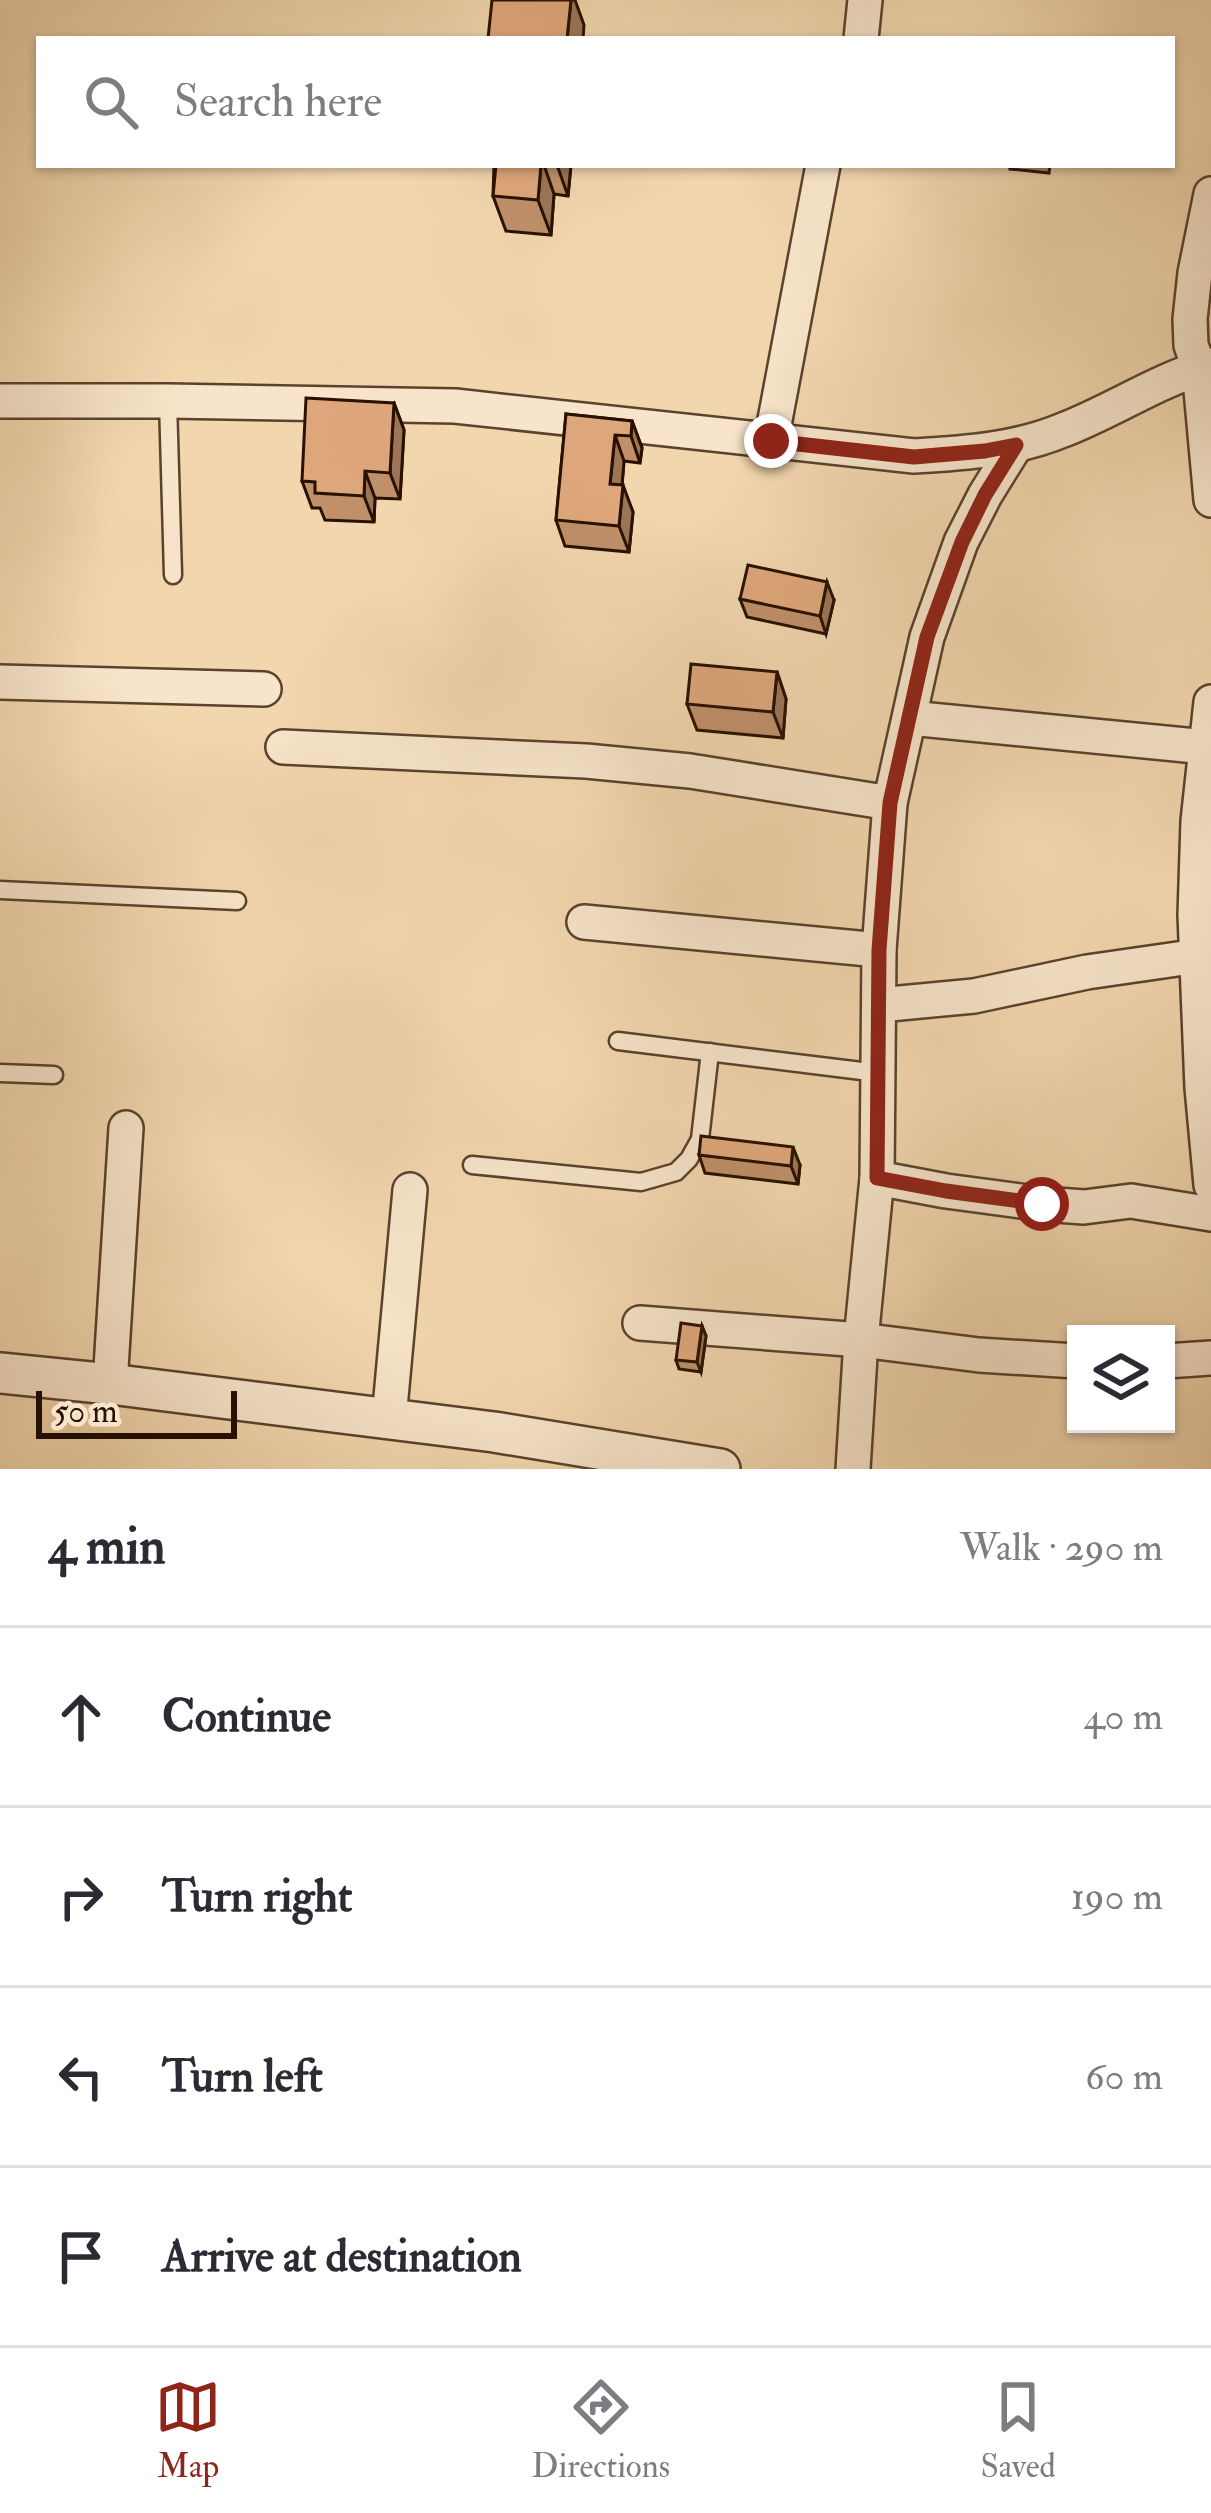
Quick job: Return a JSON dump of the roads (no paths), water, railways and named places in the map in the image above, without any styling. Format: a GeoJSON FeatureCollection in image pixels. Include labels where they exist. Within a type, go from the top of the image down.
{"type":"FeatureCollection","features":[{"type":"Feature","properties":{"kind":"street"},"geometry":{"type":"LineString","coordinates":[[861,36],[865,0]]}},
{"type":"Feature","properties":{"kind":"street"},"geometry":{"type":"LineString","coordinates":[[771,441],[823,168]]}},
{"type":"Feature","properties":{"kind":"street"},"geometry":{"type":"LineString","coordinates":[[1211,194],[1190,319],[1191,345],[1205,366],[1211,500]]}},
{"type":"Feature","properties":{"kind":"street"},"geometry":{"type":"LineString","coordinates":[[0,401],[455,406],[914,457],[985,451],[1063,431],[1205,366]]}},
{"type":"Feature","properties":{"kind":"street"},"geometry":{"type":"LineString","coordinates":[[853,1469],[877,1178],[879,950],[890,803],[927,637],[962,542],[1016,445]]}},
{"type":"Feature","properties":{"kind":"street"},"geometry":{"type":"LineString","coordinates":[[0,682],[264,689]]}},
{"type":"Feature","properties":{"kind":"street"},"geometry":{"type":"LineString","coordinates":[[1211,702],[1198,821],[1195,915],[1211,1185]]}},
{"type":"Feature","properties":{"kind":"street"},"geometry":{"type":"LineString","coordinates":[[910,718],[1206,747]]}},
{"type":"Feature","properties":{"kind":"street"},"geometry":{"type":"LineString","coordinates":[[283,747],[607,763],[690,771],[890,803]]}},
{"type":"Feature","properties":{"kind":"street"},"geometry":{"type":"LineString","coordinates":[[584,922],[879,950]]}},
{"type":"Feature","properties":{"kind":"street"},"geometry":{"type":"LineString","coordinates":[[879,1005],[974,996],[1198,956]]}},
{"type":"Feature","properties":{"kind":"street"},"geometry":{"type":"LineString","coordinates":[[110,1384],[126,1128]]}},
{"type":"Feature","properties":{"kind":"street"},"geometry":{"type":"LineString","coordinates":[[877,1178],[1042,1204],[1084,1207],[1131,1202],[1211,1214]]}},
{"type":"Feature","properties":{"kind":"street"},"geometry":{"type":"LineString","coordinates":[[389,1419],[410,1190]]}},
{"type":"Feature","properties":{"kind":"street"},"geometry":{"type":"LineString","coordinates":[[640,1323],[1067,1360]]}},
{"type":"Feature","properties":{"kind":"street"},"geometry":{"type":"LineString","coordinates":[[1175,1360],[1211,1358]]}},
{"type":"Feature","properties":{"kind":"street"},"geometry":{"type":"LineString","coordinates":[[0,1373],[389,1419],[706,1468]]}},
{"type":"Feature","properties":{"kind":"lane"},"geometry":{"type":"LineString","coordinates":[[168,401],[173,574]]}},
{"type":"Feature","properties":{"kind":"lane"},"geometry":{"type":"LineString","coordinates":[[0,890],[236,901]]}},
{"type":"Feature","properties":{"kind":"lane"},"geometry":{"type":"LineString","coordinates":[[618,1041],[878,1073]]}},
{"type":"Feature","properties":{"kind":"lane"},"geometry":{"type":"LineString","coordinates":[[472,1165],[641,1182],[676,1172],[700,1138],[710,1052]]}},
{"type":"Feature","properties":{"kind":"lane"},"geometry":{"type":"LineString","coordinates":[[0,1073],[54,1075]]}}]}
